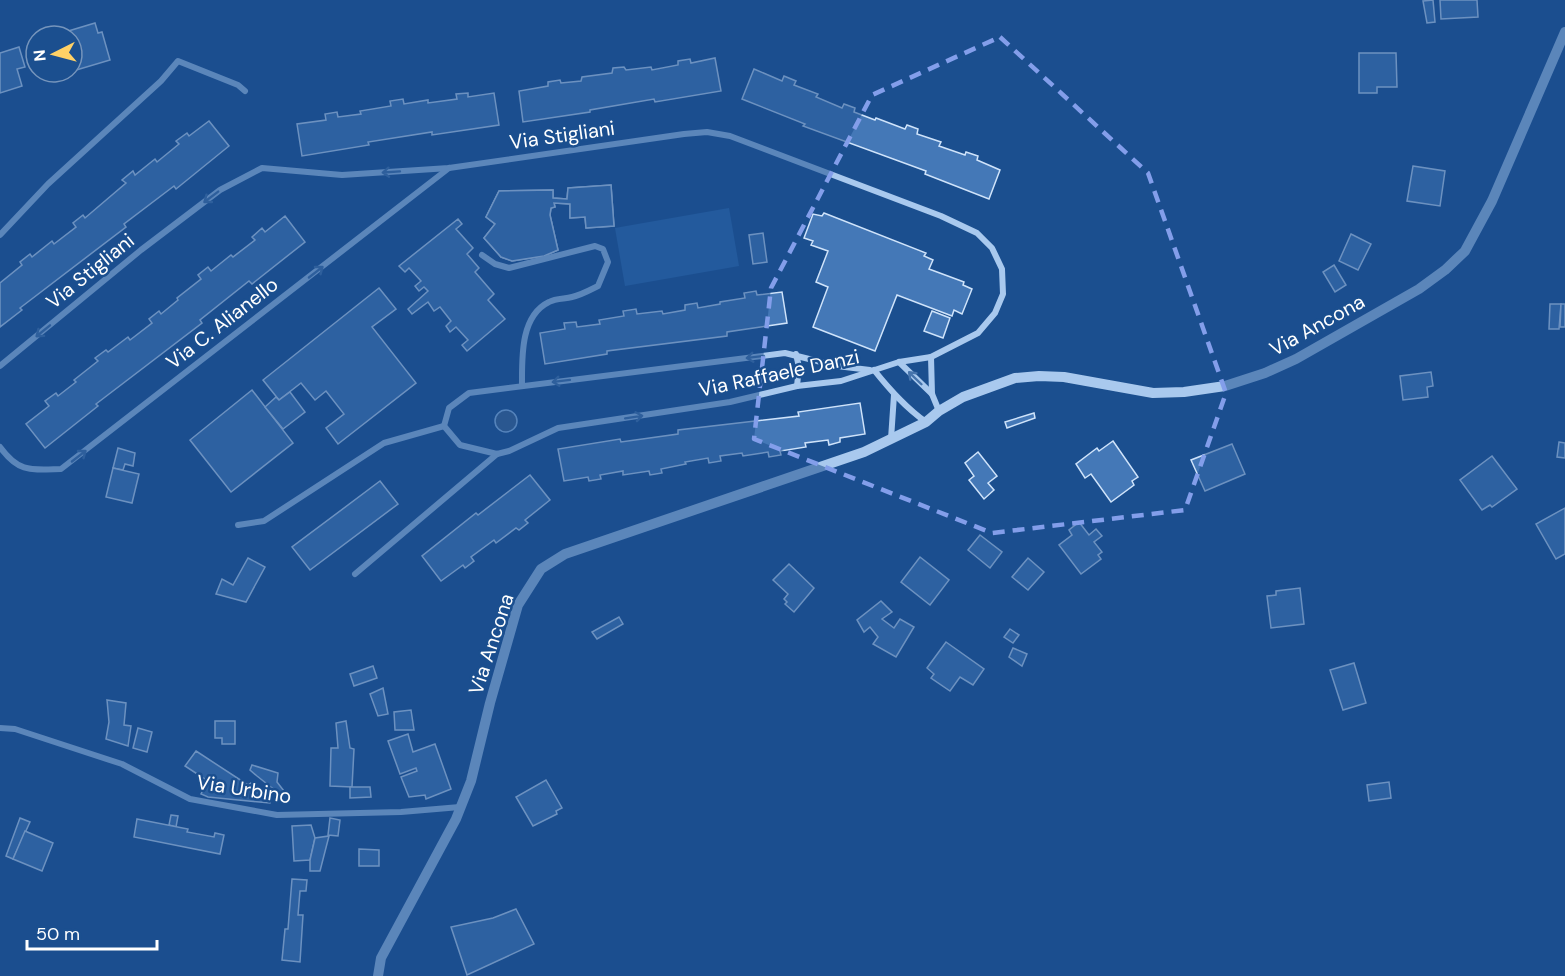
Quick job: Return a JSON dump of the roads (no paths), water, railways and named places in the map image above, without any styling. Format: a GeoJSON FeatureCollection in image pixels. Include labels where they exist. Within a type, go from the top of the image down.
{"type":"FeatureCollection","features":[{"type":"Feature","properties":{"kind":"street","name":"Via Ancona"},"geometry":{"type":"LineString","coordinates":[[378,976],[381,958],[461,807],[471,781],[518,604],[541,569],[565,554],[864,452],[926,422],[939,411],[963,397],[1015,378],[1040,376],[1065,378],[1153,393],[1184,392],[1225,386],[1265,373],[1296,359],[1419,289],[1445,270],[1458,257],[1476,232],[1492,201],[1565,32]]}},
{"type":"Feature","properties":{"kind":"street"},"geometry":{"type":"LineString","coordinates":[[0,235],[48,184],[162,81],[178,61],[237,85],[245,91]]}},
{"type":"Feature","properties":{"kind":"street","name":"Via Stigliani"},"geometry":{"type":"LineString","coordinates":[[0,366],[141,250],[220,190],[262,168],[342,175],[449,168],[707,132],[730,136],[941,216],[978,233],[992,248],[1002,269],[1003,294],[995,313],[978,333],[931,357],[899,362],[874,370]]}},
{"type":"Feature","properties":{"kind":"street","name":"Via C. Alianello"},"geometry":{"type":"LineString","coordinates":[[0,447],[8,458],[27,470],[61,469],[449,168]]}},
{"type":"Feature","properties":{"kind":"street"},"geometry":{"type":"LineString","coordinates":[[482,255],[495,264],[510,268],[595,246],[603,249],[608,262],[598,286],[573,297],[552,300],[536,309],[529,321],[522,360],[522,386]]}},
{"type":"Feature","properties":{"kind":"street","name":"Via Raffaele Danzi"},"geometry":{"type":"LineString","coordinates":[[444,426],[449,408],[470,393],[522,386],[774,354],[796,354],[837,366],[874,370]]}},
{"type":"Feature","properties":{"kind":"street"},"geometry":{"type":"LineString","coordinates":[[796,354],[799,367],[797,386]]}},
{"type":"Feature","properties":{"kind":"street"},"geometry":{"type":"LineString","coordinates":[[931,357],[932,394],[939,411]]}},
{"type":"Feature","properties":{"kind":"street"},"geometry":{"type":"LineString","coordinates":[[899,362],[932,394]]}},
{"type":"Feature","properties":{"kind":"street"},"geometry":{"type":"LineString","coordinates":[[874,370],[894,395],[910,411],[926,422]]}},
{"type":"Feature","properties":{"kind":"street","name":"Via Raffaele Danzi"},"geometry":{"type":"LineString","coordinates":[[355,574],[497,454],[558,428],[730,402],[797,386],[841,381],[874,370]]}},
{"type":"Feature","properties":{"kind":"street"},"geometry":{"type":"LineString","coordinates":[[891,439],[894,395]]}},
{"type":"Feature","properties":{"kind":"street"},"geometry":{"type":"LineString","coordinates":[[238,525],[264,521],[384,443],[444,426],[460,445],[497,454]]}},
{"type":"Feature","properties":{"kind":"street","name":"Via Urbino"},"geometry":{"type":"LineString","coordinates":[[0,729],[15,729],[122,764],[190,799],[276,815],[401,812],[461,807]]}}]}
